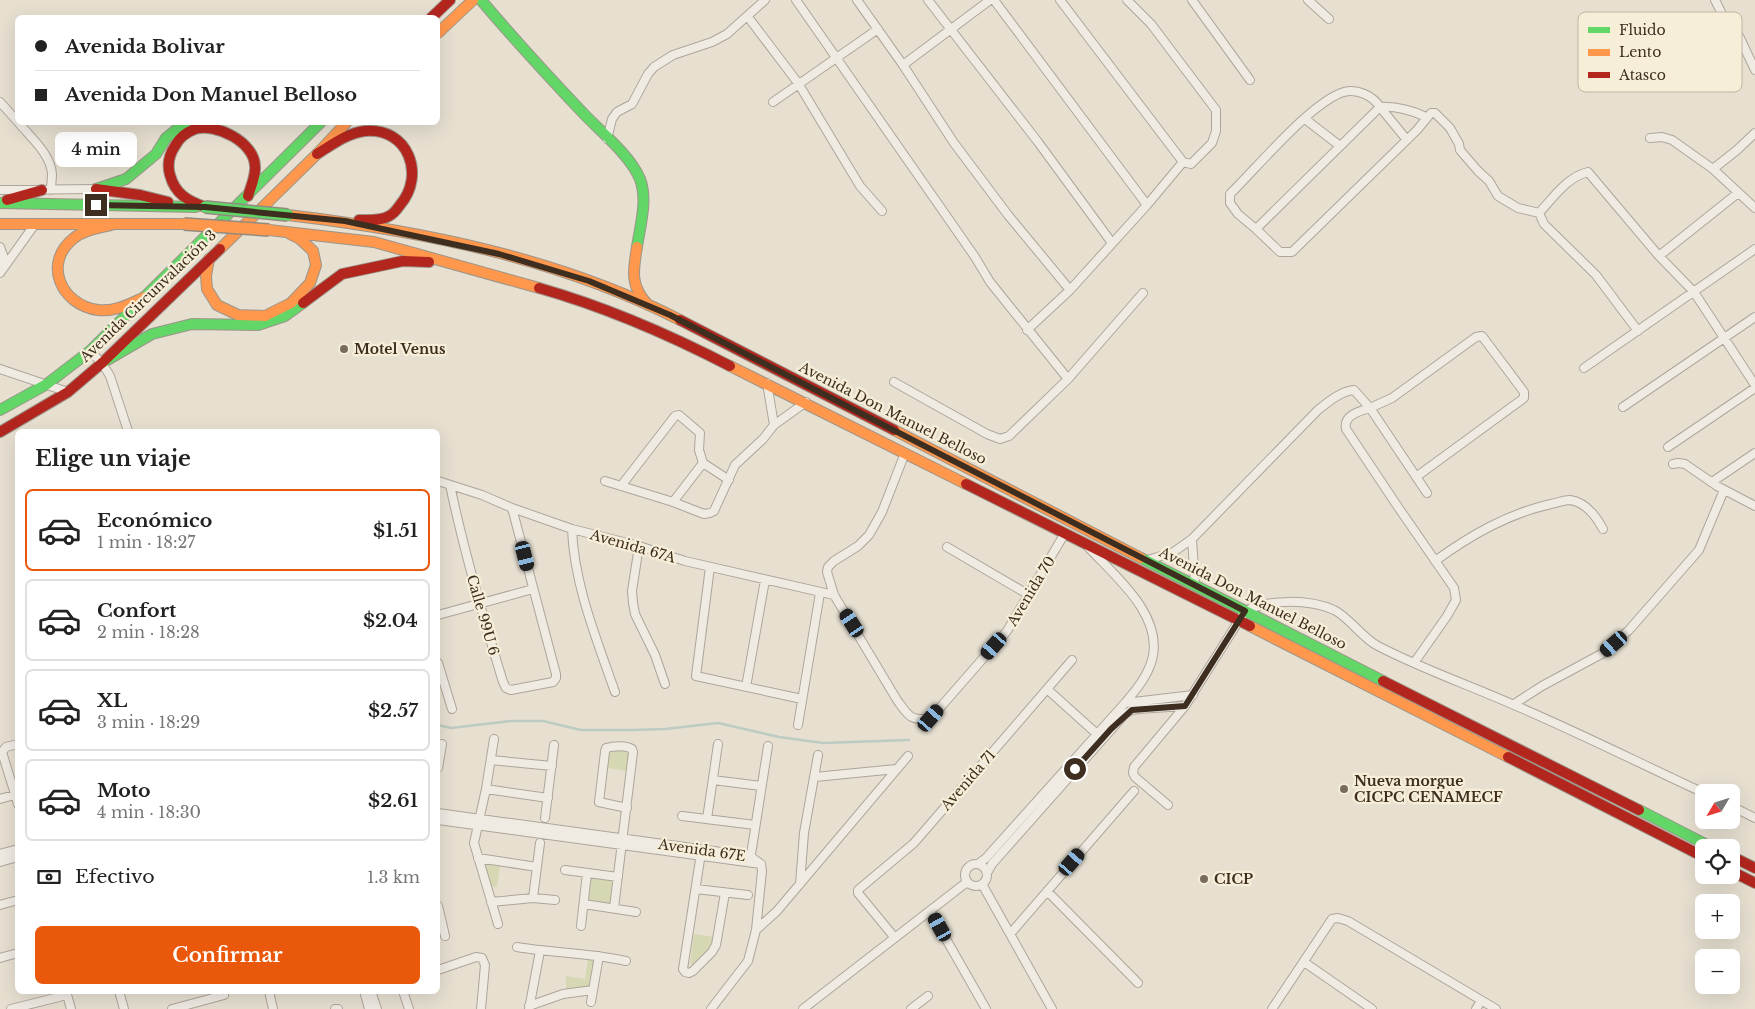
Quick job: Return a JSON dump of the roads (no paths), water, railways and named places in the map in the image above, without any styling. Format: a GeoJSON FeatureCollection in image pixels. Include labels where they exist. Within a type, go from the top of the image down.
{"type":"FeatureCollection","features":[{"type":"Feature","properties":{"kind":"main road"},"geometry":{"type":"LineString","coordinates":[[435,15],[450,0]]}},
{"type":"Feature","properties":{"kind":"main road"},"geometry":{"type":"LineString","coordinates":[[440,31],[473,0]]}},
{"type":"Feature","properties":{"kind":"main road"},"geometry":{"type":"LineString","coordinates":[[481,0],[508,33],[622,154],[640,181],[644,204],[637,248],[635,278],[639,296],[650,306]]}},
{"type":"Feature","properties":{"kind":"main road"},"geometry":{"type":"LineString","coordinates":[[96,189],[126,179],[156,154],[166,138],[181,125]]}},
{"type":"Feature","properties":{"kind":"main road","name":"Avenida Circunvalación 3"},"geometry":{"type":"LineString","coordinates":[[0,410],[47,384],[90,351],[318,125]]}},
{"type":"Feature","properties":{"kind":"main road","name":"Avenida Circunvalación 3"},"geometry":{"type":"LineString","coordinates":[[0,432],[68,392],[102,363],[317,154],[344,125]]}},
{"type":"Feature","properties":{"kind":"main road"},"geometry":{"type":"LineString","coordinates":[[205,207],[187,201],[172,186],[167,166],[172,148],[187,133],[203,128],[217,130],[240,141],[251,151],[255,165],[254,180],[248,196]]}},
{"type":"Feature","properties":{"kind":"main road"},"geometry":{"type":"LineString","coordinates":[[317,154],[339,140],[364,131],[383,131],[396,138],[406,150],[412,168],[412,185],[404,202],[390,216],[345,221]]}},
{"type":"Feature","properties":{"kind":"main road"},"geometry":{"type":"LineString","coordinates":[[96,189],[140,195],[187,207]]}},
{"type":"Feature","properties":{"kind":"main road"},"geometry":{"type":"LineString","coordinates":[[0,203],[46,190]]}},
{"type":"Feature","properties":{"kind":"main road","name":"Avenida Don Manuel Belloso"},"geometry":{"type":"LineString","coordinates":[[0,203],[205,207],[345,221],[499,254],[589,281],[670,315],[1195,584],[1242,616],[1695,852]]}},
{"type":"Feature","properties":{"kind":"main road","name":"Avenida Don Manuel Belloso"},"geometry":{"type":"LineString","coordinates":[[0,224],[184,224],[284,231],[374,242],[579,300],[667,334],[1065,533],[1242,616],[1695,839]]}},
{"type":"Feature","properties":{"kind":"main road"},"geometry":{"type":"LineString","coordinates":[[114,224],[74,238],[64,250],[59,261],[58,274],[60,286],[68,297],[81,306],[97,310],[115,310],[145,297]]}},
{"type":"Feature","properties":{"kind":"main road"},"geometry":{"type":"LineString","coordinates":[[209,259],[206,276],[207,289],[218,305],[238,315],[265,316],[291,303],[310,283],[316,265],[313,251],[300,239],[284,231]]}},
{"type":"Feature","properties":{"kind":"main road"},"geometry":{"type":"LineString","coordinates":[[102,363],[152,334],[192,324],[258,325],[285,316],[342,274],[403,260],[452,263]]}},
{"type":"Feature","properties":{"kind":"main road"},"geometry":{"type":"LineString","coordinates":[[1740,860],[1755,868]]}},
{"type":"Feature","properties":{"kind":"main road"},"geometry":{"type":"LineString","coordinates":[[1740,876],[1753,884]]}},
{"type":"Feature","properties":{"kind":"street"},"geometry":{"type":"LineString","coordinates":[[607,139],[612,119],[616,112],[632,104],[648,74],[654,67],[673,55],[712,42],[727,34],[765,0]]}},
{"type":"Feature","properties":{"kind":"street"},"geometry":{"type":"LineString","coordinates":[[796,0],[941,210],[976,257],[990,282],[1068,379]]}},
{"type":"Feature","properties":{"kind":"street"},"geometry":{"type":"LineString","coordinates":[[857,0],[903,65],[954,143],[1008,215],[1070,290]]}},
{"type":"Feature","properties":{"kind":"street"},"geometry":{"type":"LineString","coordinates":[[928,0],[1112,243]]}},
{"type":"Feature","properties":{"kind":"street"},"geometry":{"type":"LineString","coordinates":[[903,65],[990,0]]}},
{"type":"Feature","properties":{"kind":"street"},"geometry":{"type":"LineString","coordinates":[[994,0],[1147,205]]}},
{"type":"Feature","properties":{"kind":"street"},"geometry":{"type":"LineString","coordinates":[[1060,0],[1183,162],[1191,164],[1212,143],[1216,131],[1216,110],[1151,24],[1127,0]]}},
{"type":"Feature","properties":{"kind":"street"},"geometry":{"type":"LineString","coordinates":[[1192,0],[1250,80]]}},
{"type":"Feature","properties":{"kind":"street"},"geometry":{"type":"LineString","coordinates":[[1308,0],[1329,19]]}},
{"type":"Feature","properties":{"kind":"street"},"geometry":{"type":"LineString","coordinates":[[1715,0],[1721,12]]}},
{"type":"Feature","properties":{"kind":"street"},"geometry":{"type":"LineString","coordinates":[[748,16],[798,84],[860,186],[882,211]]}},
{"type":"Feature","properties":{"kind":"street"},"geometry":{"type":"LineString","coordinates":[[773,102],[878,29]]}},
{"type":"Feature","properties":{"kind":"street"},"geometry":{"type":"LineString","coordinates":[[1742,42],[1755,70]]}},
{"type":"Feature","properties":{"kind":"street"},"geometry":{"type":"LineString","coordinates":[[1407,140],[1369,96],[1355,90],[1346,91],[1332,96],[1305,119],[1230,194],[1230,203],[1238,214],[1280,252],[1292,252],[1407,140],[1417,130],[1426,117],[1431,113],[1435,113],[1442,119],[1455,137],[1460,150],[1489,181],[1498,196],[1518,208],[1539,214],[1544,224],[1596,275],[1638,330]]}},
{"type":"Feature","properties":{"kind":"street"},"geometry":{"type":"LineString","coordinates":[[0,102],[15,119]]}},
{"type":"Feature","properties":{"kind":"street"},"geometry":{"type":"LineString","coordinates":[[1256,229],[1380,107],[1399,108],[1426,117]]}},
{"type":"Feature","properties":{"kind":"street"},"geometry":{"type":"LineString","coordinates":[[1305,119],[1340,146]]}},
{"type":"Feature","properties":{"kind":"street"},"geometry":{"type":"LineString","coordinates":[[20,125],[50,163],[52,174],[46,190]]}},
{"type":"Feature","properties":{"kind":"street"},"geometry":{"type":"LineString","coordinates":[[1713,170],[1755,133]]}},
{"type":"Feature","properties":{"kind":"street"},"geometry":{"type":"LineString","coordinates":[[1650,138],[1662,137],[1672,140],[1713,170],[1755,208]]}},
{"type":"Feature","properties":{"kind":"street"},"geometry":{"type":"LineString","coordinates":[[1027,330],[1070,290],[1183,162]]}},
{"type":"Feature","properties":{"kind":"street"},"geometry":{"type":"LineString","coordinates":[[1539,214],[1563,186],[1580,174],[1588,172],[1658,256],[1694,292],[1725,337],[1755,386],[1668,447]]}},
{"type":"Feature","properties":{"kind":"street"},"geometry":{"type":"LineString","coordinates":[[0,190],[96,189]]}},
{"type":"Feature","properties":{"kind":"street"},"geometry":{"type":"LineString","coordinates":[[1658,256],[1738,193]]}},
{"type":"Feature","properties":{"kind":"street"},"geometry":{"type":"LineString","coordinates":[[1,271],[35,224]]}},
{"type":"Feature","properties":{"kind":"street"},"geometry":{"type":"LineString","coordinates":[[0,247],[4,258],[1,271]]}},
{"type":"Feature","properties":{"kind":"street"},"geometry":{"type":"LineString","coordinates":[[1584,368],[1755,249]]}},
{"type":"Feature","properties":{"kind":"street"},"geometry":{"type":"LineString","coordinates":[[894,382],[986,434],[1000,439],[1009,436],[1068,379],[1143,293]]}},
{"type":"Feature","properties":{"kind":"street"},"geometry":{"type":"LineString","coordinates":[[1623,408],[1755,317]]}},
{"type":"Feature","properties":{"kind":"street"},"geometry":{"type":"LineString","coordinates":[[1414,662],[1456,600],[1454,588],[1346,429],[1345,424],[1351,415],[1392,398],[1476,337],[1482,336],[1524,392],[1524,398],[1416,477]]}},
{"type":"Feature","properties":{"kind":"street"},"geometry":{"type":"LineString","coordinates":[[90,351],[102,363],[110,376],[127,429]]}},
{"type":"Feature","properties":{"kind":"street"},"geometry":{"type":"LineString","coordinates":[[0,369],[68,392]]}},
{"type":"Feature","properties":{"kind":"street"},"geometry":{"type":"LineString","coordinates":[[767,383],[774,425]]}},
{"type":"Feature","properties":{"kind":"street"},"geometry":{"type":"LineString","coordinates":[[1146,560],[1172,553],[1192,539],[1318,410],[1351,390],[1354,390],[1370,408],[1427,492]]}},
{"type":"Feature","properties":{"kind":"street"},"geometry":{"type":"LineString","coordinates":[[605,481],[673,502],[704,514],[710,514],[714,510],[735,465],[763,439],[774,425],[806,402]]}},
{"type":"Feature","properties":{"kind":"street"},"geometry":{"type":"LineString","coordinates":[[621,486],[675,416],[679,415],[700,433],[699,450],[703,463],[729,480]]}},
{"type":"Feature","properties":{"kind":"street"},"geometry":{"type":"LineString","coordinates":[[834,595],[827,572],[828,567],[858,546],[869,535],[882,512],[905,453]]}},
{"type":"Feature","properties":{"kind":"street"},"geometry":{"type":"LineString","coordinates":[[1712,482],[1755,453]]}},
{"type":"Feature","properties":{"kind":"street"},"geometry":{"type":"LineString","coordinates":[[1673,464],[1678,462],[1686,464],[1724,490],[1755,506]]}},
{"type":"Feature","properties":{"kind":"street"},"geometry":{"type":"LineString","coordinates":[[673,502],[703,463]]}},
{"type":"Feature","properties":{"kind":"street","name":"Avenida 67A"},"geometry":{"type":"LineString","coordinates":[[440,482],[482,495],[512,508],[572,529],[639,546],[685,561],[834,595]]}},
{"type":"Feature","properties":{"kind":"street","name":"Calle 99U 6"},"geometry":{"type":"LineString","coordinates":[[450,485],[478,602],[506,688],[511,690],[552,682],[556,678],[533,589]]}},
{"type":"Feature","properties":{"kind":"street"},"geometry":{"type":"LineString","coordinates":[[1514,704],[1542,686],[1604,652],[1629,630],[1699,550],[1724,490]]}},
{"type":"Feature","properties":{"kind":"street"},"geometry":{"type":"LineString","coordinates":[[1435,561],[1466,539],[1486,528],[1517,515],[1568,500],[1579,503],[1594,513],[1603,529]]}},
{"type":"Feature","properties":{"kind":"street"},"geometry":{"type":"LineString","coordinates":[[440,614],[478,602],[533,589],[512,508]]}},
{"type":"Feature","properties":{"kind":"street"},"geometry":{"type":"LineString","coordinates":[[572,529],[582,590],[615,692]]}},
{"type":"Feature","properties":{"kind":"street","name":"Avenida 70"},"geometry":{"type":"LineString","coordinates":[[834,595],[896,700],[908,714],[919,720],[931,718],[1007,631],[1065,533]]}},
{"type":"Feature","properties":{"kind":"street"},"geometry":{"type":"LineString","coordinates":[[1192,539],[1195,584]]}},
{"type":"Feature","properties":{"kind":"street"},"geometry":{"type":"LineString","coordinates":[[1085,542],[1140,604],[1154,636],[1152,661],[1144,678],[1125,703],[986,858],[965,870],[964,876],[967,882],[975,886],[982,884],[986,880],[987,873],[992,864],[1125,714],[1138,709],[1185,706]]}},
{"type":"Feature","properties":{"kind":"street"},"geometry":{"type":"LineString","coordinates":[[639,546],[632,592],[633,603],[636,614],[656,655],[665,684]]}},
{"type":"Feature","properties":{"kind":"street"},"geometry":{"type":"LineString","coordinates":[[947,547],[1028,595]]}},
{"type":"Feature","properties":{"kind":"street"},"geometry":{"type":"LineString","coordinates":[[710,567],[696,676],[802,699]]}},
{"type":"Feature","properties":{"kind":"street"},"geometry":{"type":"LineString","coordinates":[[746,687],[765,580]]}},
{"type":"Feature","properties":{"kind":"street"},"geometry":{"type":"LineString","coordinates":[[798,725],[820,592]]}},
{"type":"Feature","properties":{"kind":"street"},"geometry":{"type":"LineString","coordinates":[[1168,805],[1135,777],[1133,773],[1134,767],[1193,695],[1242,616],[1259,606],[1278,603],[1319,605],[1335,610],[1376,645],[1443,677],[1514,704],[1695,790]]}},
{"type":"Feature","properties":{"kind":"street","name":"Avenida 71"},"geometry":{"type":"LineString","coordinates":[[895,938],[858,891],[914,842],[1072,660]]}},
{"type":"Feature","properties":{"kind":"street"},"geometry":{"type":"LineString","coordinates":[[440,670],[452,709]]}},
{"type":"Feature","properties":{"kind":"street"},"geometry":{"type":"LineString","coordinates":[[1047,689],[1097,734]]}},
{"type":"Feature","properties":{"kind":"street"},"geometry":{"type":"LineString","coordinates":[[1125,703],[1193,695]]}},
{"type":"Feature","properties":{"kind":"street"},"geometry":{"type":"LineString","coordinates":[[494,739],[486,789],[474,843],[498,924]]}},
{"type":"Feature","properties":{"kind":"street"},"geometry":{"type":"LineString","coordinates":[[440,755],[442,744]]}},
{"type":"Feature","properties":{"kind":"street"},"geometry":{"type":"LineString","coordinates":[[545,818],[554,744]]}},
{"type":"Feature","properties":{"kind":"street"},"geometry":{"type":"LineString","coordinates":[[707,819],[718,744]]}},
{"type":"Feature","properties":{"kind":"street"},"geometry":{"type":"LineString","coordinates":[[15,745],[3,749],[2,752],[15,792]]}},
{"type":"Feature","properties":{"kind":"street"},"geometry":{"type":"LineString","coordinates":[[750,860],[768,746]]}},
{"type":"Feature","properties":{"kind":"street"},"geometry":{"type":"LineString","coordinates":[[614,908],[627,808],[632,749],[629,747],[606,748],[599,802],[627,808]]}},
{"type":"Feature","properties":{"kind":"street"},"geometry":{"type":"LineString","coordinates":[[800,884],[804,833],[818,755]]}},
{"type":"Feature","properties":{"kind":"street"},"geometry":{"type":"LineString","coordinates":[[711,1009],[748,961],[756,930],[777,911],[908,756]]}},
{"type":"Feature","properties":{"kind":"street"},"geometry":{"type":"LineString","coordinates":[[491,760],[552,766]]}},
{"type":"Feature","properties":{"kind":"street"},"geometry":{"type":"LineString","coordinates":[[815,777],[896,769]]}},
{"type":"Feature","properties":{"kind":"street"},"geometry":{"type":"LineString","coordinates":[[713,780],[761,786]]}},
{"type":"Feature","properties":{"kind":"street"},"geometry":{"type":"LineString","coordinates":[[486,789],[548,798]]}},
{"type":"Feature","properties":{"kind":"street"},"geometry":{"type":"LineString","coordinates":[[1010,934],[1134,791]]}},
{"type":"Feature","properties":{"kind":"street"},"geometry":{"type":"LineString","coordinates":[[0,799],[15,795]]}},
{"type":"Feature","properties":{"kind":"street"},"geometry":{"type":"LineString","coordinates":[[1740,810],[1755,818]]}},
{"type":"Feature","properties":{"kind":"street","name":"Avenida 67E"},"geometry":{"type":"LineString","coordinates":[[440,814],[478,823]]}},
{"type":"Feature","properties":{"kind":"street"},"geometry":{"type":"LineString","coordinates":[[682,816],[755,825]]}},
{"type":"Feature","properties":{"kind":"street","name":"Avenida 67E"},"geometry":{"type":"LineString","coordinates":[[440,820],[478,823],[750,860],[760,864],[762,871],[756,930]]}},
{"type":"Feature","properties":{"kind":"street"},"geometry":{"type":"LineString","coordinates":[[533,898],[540,843]]}},
{"type":"Feature","properties":{"kind":"street"},"geometry":{"type":"LineString","coordinates":[[0,854],[15,850]]}},
{"type":"Feature","properties":{"kind":"street"},"geometry":{"type":"LineString","coordinates":[[701,852],[683,969],[689,974],[712,952],[716,945],[725,893]]}},
{"type":"Feature","properties":{"kind":"street"},"geometry":{"type":"LineString","coordinates":[[0,862],[15,858]]}},
{"type":"Feature","properties":{"kind":"street"},"geometry":{"type":"LineString","coordinates":[[478,858],[537,867]]}},
{"type":"Feature","properties":{"kind":"street"},"geometry":{"type":"LineString","coordinates":[[978,864],[984,867],[987,873]]}},
{"type":"Feature","properties":{"kind":"street"},"geometry":{"type":"LineString","coordinates":[[565,870],[618,877]]}},
{"type":"Feature","properties":{"kind":"street"},"geometry":{"type":"LineString","coordinates":[[581,926],[587,873]]}},
{"type":"Feature","properties":{"kind":"street"},"geometry":{"type":"LineString","coordinates":[[803,1009],[967,882]]}},
{"type":"Feature","properties":{"kind":"street"},"geometry":{"type":"LineString","coordinates":[[982,884],[1050,1006],[1042,1009]]}},
{"type":"Feature","properties":{"kind":"street"},"geometry":{"type":"LineString","coordinates":[[696,890],[748,895]]}},
{"type":"Feature","properties":{"kind":"street"},"geometry":{"type":"LineString","coordinates":[[1047,891],[1138,983]]}},
{"type":"Feature","properties":{"kind":"street"},"geometry":{"type":"LineString","coordinates":[[491,902],[533,898],[555,900]]}},
{"type":"Feature","properties":{"kind":"street"},"geometry":{"type":"LineString","coordinates":[[0,905],[15,901]]}},
{"type":"Feature","properties":{"kind":"street"},"geometry":{"type":"LineString","coordinates":[[584,904],[636,912]]}},
{"type":"Feature","properties":{"kind":"street"},"geometry":{"type":"LineString","coordinates":[[930,911],[986,1009]]}},
{"type":"Feature","properties":{"kind":"street"},"geometry":{"type":"LineString","coordinates":[[1272,1009],[1332,918],[1338,918],[1348,921],[1496,1009]]}},
{"type":"Feature","properties":{"kind":"street"},"geometry":{"type":"LineString","coordinates":[[440,919],[445,936]]}},
{"type":"Feature","properties":{"kind":"street"},"geometry":{"type":"LineString","coordinates":[[517,947],[626,961]]}},
{"type":"Feature","properties":{"kind":"street"},"geometry":{"type":"LineString","coordinates":[[529,1008],[540,951]]}},
{"type":"Feature","properties":{"kind":"street"},"geometry":{"type":"LineString","coordinates":[[0,958],[15,954]]}},
{"type":"Feature","properties":{"kind":"street"},"geometry":{"type":"LineString","coordinates":[[591,1002],[598,956]]}},
{"type":"Feature","properties":{"kind":"street"},"geometry":{"type":"LineString","coordinates":[[440,969],[476,957],[482,958],[485,965],[481,1009]]}},
{"type":"Feature","properties":{"kind":"street"},"geometry":{"type":"LineString","coordinates":[[1304,962],[1372,1009]]}},
{"type":"Feature","properties":{"kind":"street"},"geometry":{"type":"LineString","coordinates":[[529,1008],[563,994],[593,990]]}},
{"type":"Feature","properties":{"kind":"street"},"geometry":{"type":"LineString","coordinates":[[11,1009],[64,994]]}},
{"type":"Feature","properties":{"kind":"street"},"geometry":{"type":"LineString","coordinates":[[67,994],[71,1009]]}},
{"type":"Feature","properties":{"kind":"street"},"geometry":{"type":"LineString","coordinates":[[120,994],[124,1009]]}},
{"type":"Feature","properties":{"kind":"street"},"geometry":{"type":"LineString","coordinates":[[270,994],[273,1009]]}},
{"type":"Feature","properties":{"kind":"street"},"geometry":{"type":"LineString","coordinates":[[365,994],[369,1009]]}},
{"type":"Feature","properties":{"kind":"street"},"geometry":{"type":"LineString","coordinates":[[372,994],[377,1009]]}},
{"type":"Feature","properties":{"kind":"street"},"geometry":{"type":"LineString","coordinates":[[403,994],[409,1009]]}},
{"type":"Feature","properties":{"kind":"street"},"geometry":{"type":"LineString","coordinates":[[172,1009],[224,995]]}},
{"type":"Feature","properties":{"kind":"street"},"geometry":{"type":"LineString","coordinates":[[911,1009],[928,996]]}},
{"type":"Feature","properties":{"kind":"street"},"geometry":{"type":"LineString","coordinates":[[1476,1009],[1482,1001]]}},
{"type":"Feature","properties":{"kind":"waterway"},"geometry":{"type":"LineString","coordinates":[[440,725],[451,728],[511,721],[543,721],[581,730],[633,730],[665,729],[718,723],[779,737],[823,743],[909,740]]}},
{"type":"Feature","properties":{"kind":"place","name":"Motel Venus"},"geometry":{"type":"Point","coordinates":[344,349]}},
{"type":"Feature","properties":{"kind":"place","name":"Nueva morgue CICPC CENAMECF"},"geometry":{"type":"Point","coordinates":[1344,789]}},
{"type":"Feature","properties":{"kind":"place","name":"CICP"},"geometry":{"type":"Point","coordinates":[1204,879]}}]}
